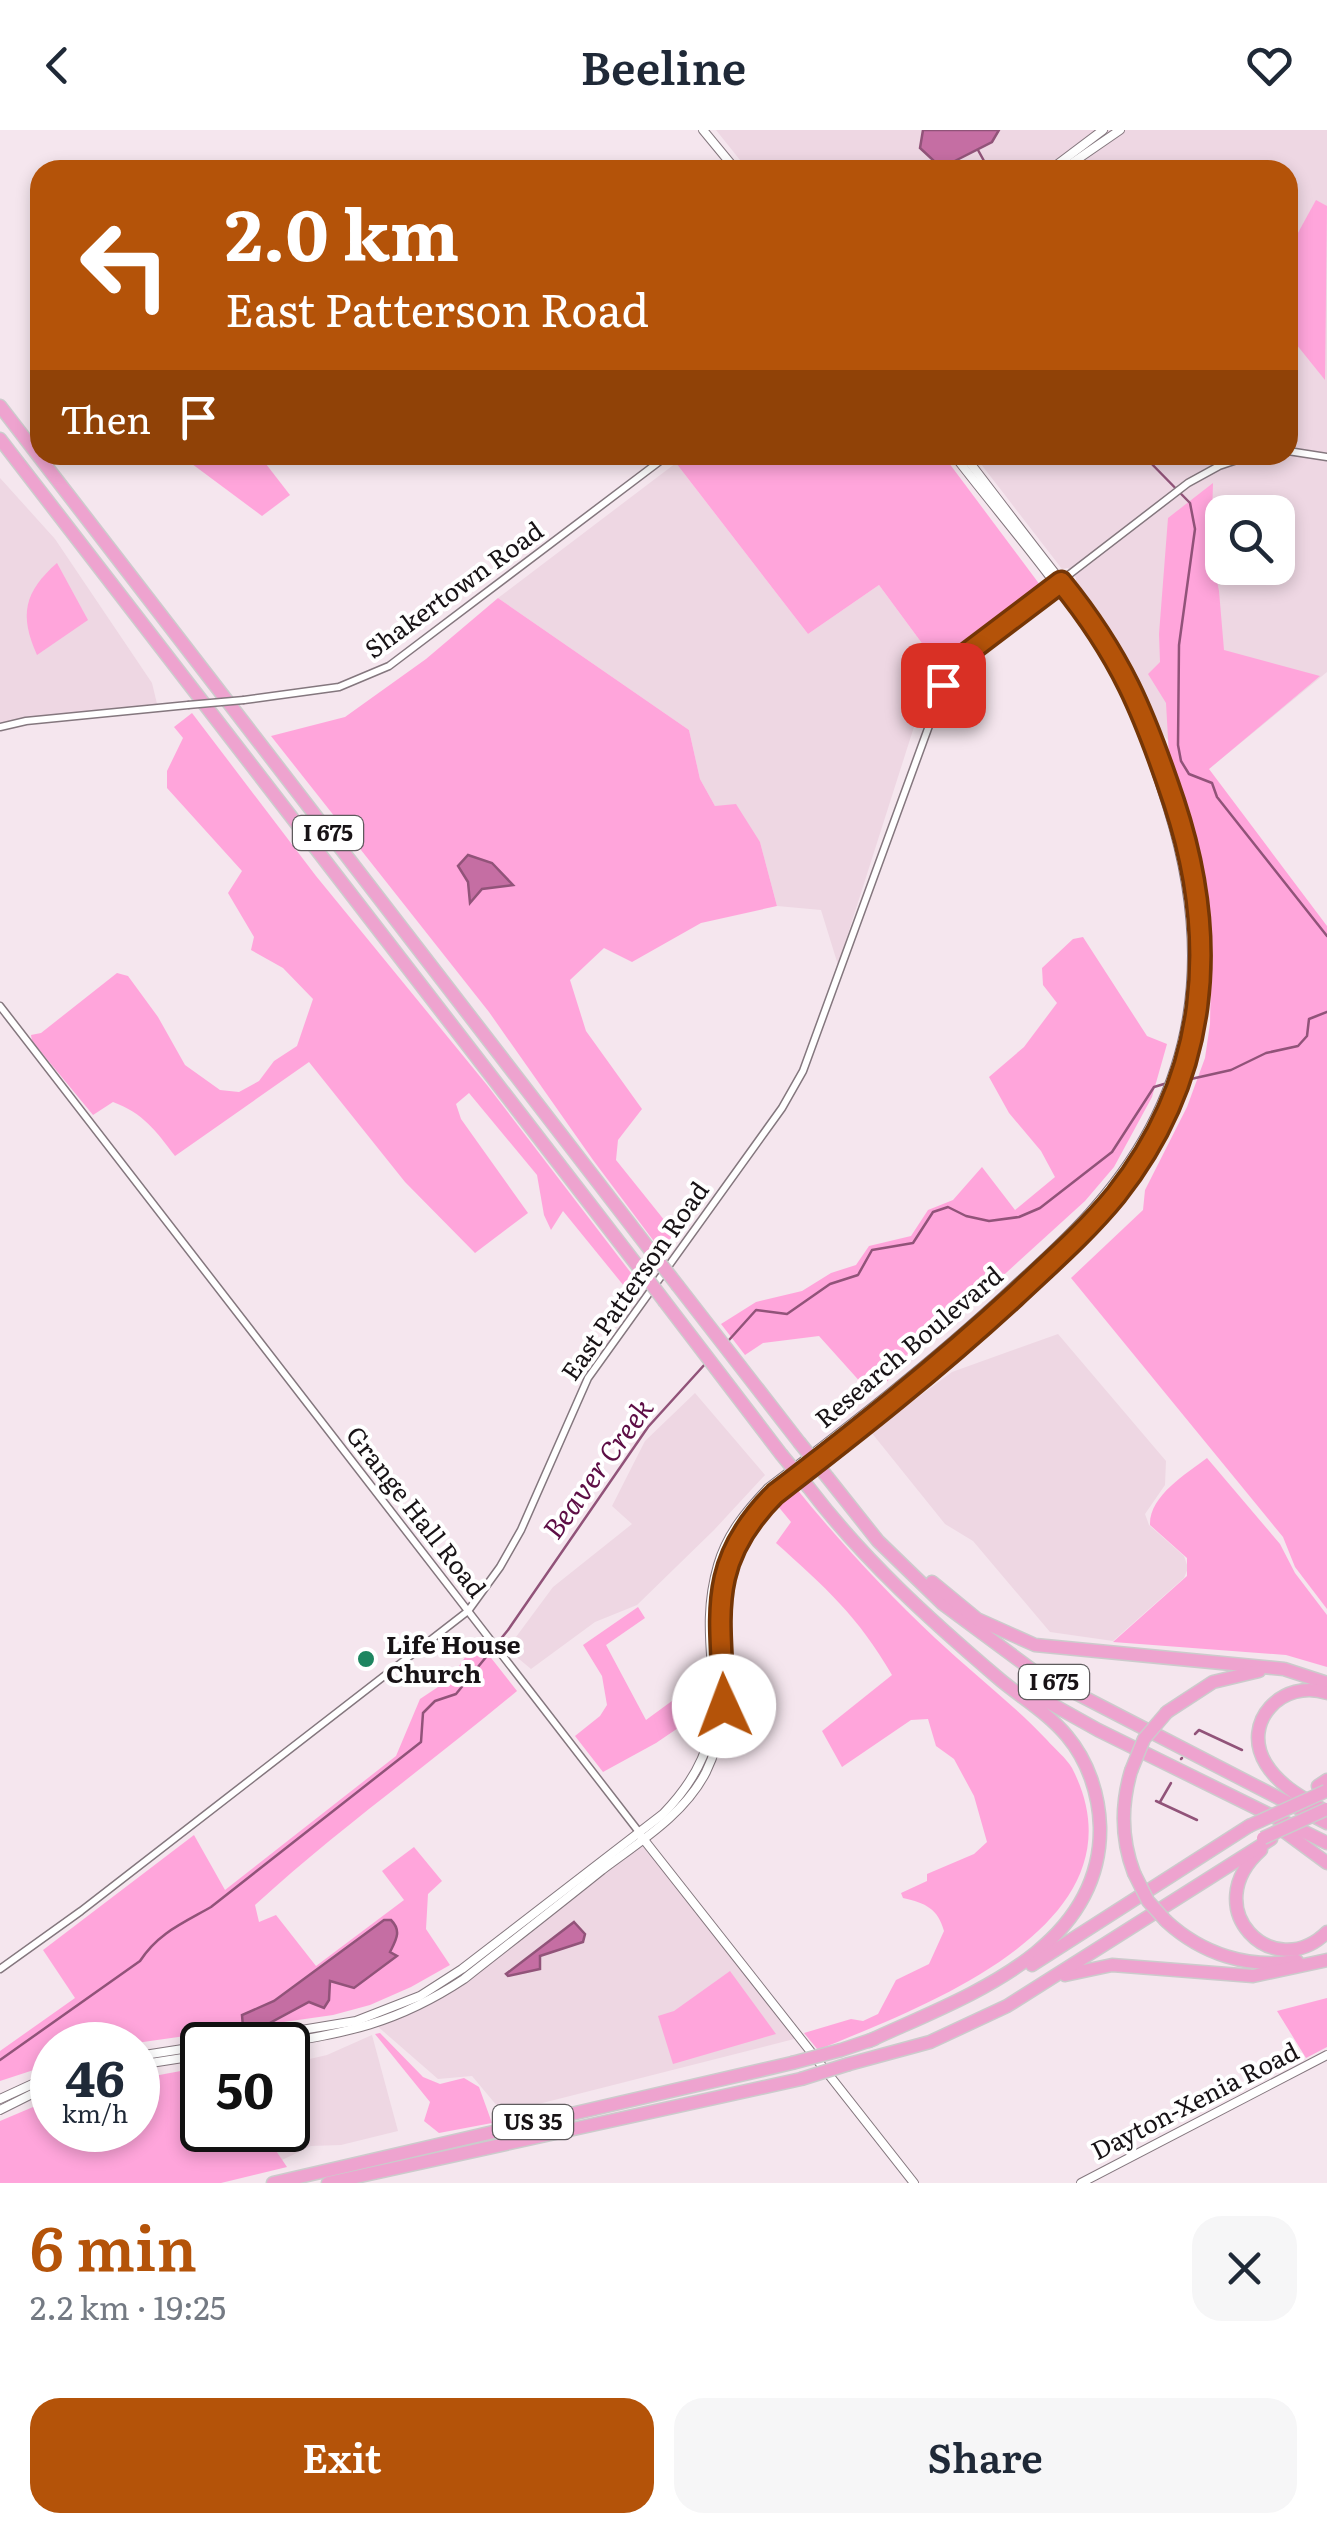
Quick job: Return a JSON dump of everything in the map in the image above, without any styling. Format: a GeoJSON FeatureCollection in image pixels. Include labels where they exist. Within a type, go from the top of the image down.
{"type":"FeatureCollection","features":[{"type":"Feature","properties":{"kind":"highway","name":"I 675"},"geometry":{"type":"LineString","coordinates":[[0,406],[30,445]]}},
{"type":"Feature","properties":{"kind":"highway","name":"I 675"},"geometry":{"type":"LineString","coordinates":[[0,439],[845,1535],[958,1642],[1045,1702],[1327,1843]]}},
{"type":"Feature","properties":{"kind":"highway","name":"I 675"},"geometry":{"type":"LineString","coordinates":[[45,465],[859,1519],[943,1604],[1036,1672],[1327,1823]]}},
{"type":"Feature","properties":{"kind":"highway"},"geometry":{"type":"LineString","coordinates":[[859,1519],[968,1612],[1014,1638],[1051,1648],[1284,1669],[1326,1686]]}},
{"type":"Feature","properties":{"kind":"highway"},"geometry":{"type":"LineString","coordinates":[[869,2041],[956,2002],[1034,1954],[1074,1912],[1095,1866],[1100,1835],[1098,1806],[1077,1750],[1052,1719],[958,1642]]}},
{"type":"Feature","properties":{"kind":"highway"},"geometry":{"type":"LineString","coordinates":[[1326,1686],[1291,1672],[1248,1672],[1202,1687],[1167,1712],[1144,1739],[1130,1771],[1123,1821],[1134,1873],[1148,1901],[1166,1921],[1204,1948],[1242,1961],[1289,1962],[1327,1957]]}},
{"type":"Feature","properties":{"kind":"highway"},"geometry":{"type":"LineString","coordinates":[[1326,1686],[1284,1694],[1264,1714],[1258,1735],[1262,1757],[1277,1778],[1327,1812]]}},
{"type":"Feature","properties":{"kind":"highway"},"geometry":{"type":"LineString","coordinates":[[1080,1697],[1136,1718],[1327,1812]]}},
{"type":"Feature","properties":{"kind":"highway"},"geometry":{"type":"LineString","coordinates":[[1202,1781],[1307,1845],[1327,1863]]}},
{"type":"Feature","properties":{"kind":"highway","name":"US 35"},"geometry":{"type":"LineString","coordinates":[[273,2183],[792,2063],[869,2041],[941,2013],[1000,1983],[1249,1826],[1325,1787]]}},
{"type":"Feature","properties":{"kind":"highway"},"geometry":{"type":"LineString","coordinates":[[882,2056],[964,2027],[1043,1983],[1223,1866],[1327,1812]]}},
{"type":"Feature","properties":{"kind":"highway","name":"US 35"},"geometry":{"type":"LineString","coordinates":[[328,2183],[801,2079],[882,2056],[940,2033],[1022,1992],[1269,1839],[1327,1812]]}},
{"type":"Feature","properties":{"kind":"highway"},"geometry":{"type":"LineString","coordinates":[[1269,1839],[1238,1878],[1235,1900],[1242,1922],[1257,1939],[1278,1949],[1308,1946],[1327,1932]]}},
{"type":"Feature","properties":{"kind":"highway"},"geometry":{"type":"LineString","coordinates":[[1043,1983],[1104,1965],[1253,1976],[1327,1957]]}},
{"type":"Feature","properties":{"kind":"main road"},"geometry":{"type":"LineString","coordinates":[[703,130],[728,160]]}},
{"type":"Feature","properties":{"kind":"main road"},"geometry":{"type":"LineString","coordinates":[[1063,160],[1102,130]]}},
{"type":"Feature","properties":{"kind":"main road"},"geometry":{"type":"LineString","coordinates":[[1076,160],[1120,130]]}},
{"type":"Feature","properties":{"kind":"main road","name":"Research Boulevard"},"geometry":{"type":"LineString","coordinates":[[310,2037],[376,2025],[431,2001],[641,1835],[678,1798],[700,1764],[709,1741],[716,1703],[712,1594],[723,1552],[747,1510],[768,1488],[932,1360],[1094,1207],[1123,1171],[1181,1061],[1196,1024],[1202,921],[1188,847],[1150,727],[1102,634],[962,465]]}},
{"type":"Feature","properties":{"kind":"main road","name":"Research Boulevard"},"geometry":{"type":"LineString","coordinates":[[971,465],[1057,583]]}},
{"type":"Feature","properties":{"kind":"main road","name":"Research Boulevard"},"geometry":{"type":"LineString","coordinates":[[310,2029],[356,2021],[420,1996],[680,1809],[698,1787],[715,1749],[724,1706],[722,1577],[738,1539],[754,1515],[965,1342],[1089,1226],[1136,1167],[1173,1097],[1181,1061]]}},
{"type":"Feature","properties":{"kind":"main road","name":"Grange Hall Road"},"geometry":{"type":"LineString","coordinates":[[641,1835],[914,2183]]}},
{"type":"Feature","properties":{"kind":"main road","name":"Dayton-Xenia Road"},"geometry":{"type":"LineString","coordinates":[[1081,2183],[1327,2055]]}},
{"type":"Feature","properties":{"kind":"main road"},"geometry":{"type":"LineString","coordinates":[[0,2099],[30,2085]]}},
{"type":"Feature","properties":{"kind":"main road"},"geometry":{"type":"LineString","coordinates":[[0,2110],[30,2095]]}},
{"type":"Feature","properties":{"kind":"street"},"geometry":{"type":"LineString","coordinates":[[1298,453],[1327,457]]}},
{"type":"Feature","properties":{"kind":"street","name":"Shakertown Road"},"geometry":{"type":"LineString","coordinates":[[0,728],[26,721],[339,687],[389,666],[655,465]]}},
{"type":"Feature","properties":{"kind":"street","name":"East Patterson Road"},"geometry":{"type":"LineString","coordinates":[[0,1969],[468,1611],[500,1567],[520,1530],[588,1378],[804,1072],[950,671],[962,657],[1168,498],[1222,465]]}},
{"type":"Feature","properties":{"kind":"street","name":"Grange Hall Road"},"geometry":{"type":"LineString","coordinates":[[0,1006],[641,1835]]}},
{"type":"Feature","properties":{"kind":"shaded area"},"geometry":{"type":"Polygon","coordinates":[[[716,130],[1327,130],[1327,672],[1209,769],[1178,752],[1150,719],[1117,652],[1075,591],[1076,578],[1068,568],[1062,569],[982,465],[1298,465],[1298,160],[740,160],[716,130]]]}},
{"type":"Feature","properties":{"kind":"shaded area"},"geometry":{"type":"Polygon","coordinates":[[[923,130],[999,130],[992,142],[957,160],[933,160],[920,148],[923,130]]]}},
{"type":"Feature","properties":{"kind":"shaded area"},"geometry":{"type":"Polygon","coordinates":[[[1316,200],[1327,206],[1325,380],[1298,346],[1298,233],[1316,200]]]}},
{"type":"Feature","properties":{"kind":"shaded area"},"geometry":{"type":"Polygon","coordinates":[[[193,465],[267,465],[290,495],[262,516],[193,465]]]}},
{"type":"Feature","properties":{"kind":"shaded area"},"geometry":{"type":"Polygon","coordinates":[[[673,465],[678,465],[808,634],[879,585],[935,661],[838,965],[821,910],[777,906],[760,842],[715,806],[700,779],[689,730],[498,598],[673,465]]]}},
{"type":"Feature","properties":{"kind":"shaded area"},"geometry":{"type":"Polygon","coordinates":[[[678,465],[950,465],[1040,585],[935,661],[879,585],[808,634],[678,465]]]}},
{"type":"Feature","properties":{"kind":"shaded area"},"geometry":{"type":"Polygon","coordinates":[[[0,478],[55,539],[152,683],[158,708],[0,727],[0,478]]]}},
{"type":"Feature","properties":{"kind":"shaded area"},"geometry":{"type":"Polygon","coordinates":[[[1213,483],[1213,495],[1205,495],[1205,585],[1218,585],[1224,650],[1320,676],[1209,769],[1327,926],[1327,1609],[1295,1567],[1283,1537],[1071,1278],[1143,1210],[1145,1190],[1187,1107],[1205,1058],[1210,1024],[1207,884],[1169,756],[1166,703],[1148,674],[1160,662],[1168,518],[1213,483]]]}},
{"type":"Feature","properties":{"kind":"shaded area"},"geometry":{"type":"Polygon","coordinates":[[[57,563],[88,620],[37,655],[28,628],[28,605],[37,584],[57,563]]]}},
{"type":"Feature","properties":{"kind":"shaded area"},"geometry":{"type":"Polygon","coordinates":[[[498,598],[689,730],[700,779],[715,806],[736,804],[760,842],[777,906],[701,923],[632,962],[604,948],[570,980],[586,1031],[642,1109],[618,1140],[616,1160],[673,1231],[665,1256],[489,1012],[271,736],[345,717],[426,659],[498,598]]]}},
{"type":"Feature","properties":{"kind":"shaded area"},"geometry":{"type":"Polygon","coordinates":[[[192,713],[641,1286],[626,1306],[624,1286],[563,1211],[551,1230],[544,1215],[537,1175],[469,1093],[456,1104],[461,1119],[528,1213],[475,1253],[405,1182],[309,1062],[175,1156],[148,1124],[123,1106],[113,1102],[93,1115],[32,1041],[31,1035],[41,1033],[117,973],[128,976],[158,1017],[185,1065],[220,1090],[239,1092],[259,1081],[274,1061],[297,1046],[313,999],[283,968],[251,950],[254,937],[228,893],[242,871],[167,788],[167,771],[183,738],[174,727],[192,713]]]}},
{"type":"Feature","properties":{"kind":"shaded area"},"geometry":{"type":"Polygon","coordinates":[[[468,855],[492,863],[513,885],[482,889],[470,903],[468,882],[458,866],[468,855]]]}},
{"type":"Feature","properties":{"kind":"shaded area"},"geometry":{"type":"Polygon","coordinates":[[[1083,937],[1147,1036],[1167,1044],[1152,1097],[1114,1167],[1085,1201],[872,1395],[819,1336],[763,1343],[745,1355],[721,1324],[756,1302],[802,1291],[831,1273],[856,1265],[869,1246],[911,1236],[928,1210],[953,1200],[982,1167],[1015,1210],[1055,1177],[1041,1151],[1009,1113],[989,1077],[1024,1047],[1057,1003],[1043,985],[1042,968],[1073,939],[1083,937]]]}},
{"type":"Feature","properties":{"kind":"shaded area"},"geometry":{"type":"Polygon","coordinates":[[[1058,1334],[1166,1461],[1165,1485],[1145,1514],[1149,1525],[1184,1556],[1188,1568],[1184,1578],[1113,1641],[1050,1632],[973,1541],[945,1524],[871,1432],[952,1372],[1058,1334]]]}},
{"type":"Feature","properties":{"kind":"shaded area"},"geometry":{"type":"Polygon","coordinates":[[[695,1393],[765,1475],[637,1605],[595,1622],[531,1669],[507,1649],[553,1587],[632,1524],[612,1506],[645,1441],[695,1393]]]}},
{"type":"Feature","properties":{"kind":"shaded area"},"geometry":{"type":"Polygon","coordinates":[[[1207,1458],[1280,1544],[1295,1573],[1327,1615],[1327,1667],[1286,1655],[1113,1642],[1187,1576],[1187,1558],[1150,1525],[1151,1514],[1170,1487],[1207,1458]]]}},
{"type":"Feature","properties":{"kind":"shaded area"},"geometry":{"type":"Polygon","coordinates":[[[796,1488],[898,1602],[1067,1761],[1088,1823],[1081,1871],[1055,1914],[1015,1951],[914,2009],[818,2050],[804,2033],[851,2019],[863,2021],[878,2014],[896,1980],[929,1964],[944,1931],[941,1923],[930,1908],[903,1898],[901,1893],[927,1881],[927,1874],[974,1854],[987,1842],[974,1796],[954,1759],[936,1746],[928,1719],[911,1720],[842,1767],[822,1731],[892,1675],[840,1603],[776,1543],[791,1522],[777,1505],[796,1488]]]}},
{"type":"Feature","properties":{"kind":"shaded area"},"geometry":{"type":"Polygon","coordinates":[[[638,1607],[645,1618],[606,1645],[646,1720],[706,1676],[709,1707],[603,1772],[575,1736],[600,1716],[607,1705],[602,1676],[583,1645],[638,1607]]]}},
{"type":"Feature","properties":{"kind":"shaded area"},"geometry":{"type":"Polygon","coordinates":[[[477,1640],[517,1691],[255,1905],[259,1922],[276,1915],[316,1966],[404,1900],[382,1871],[414,1847],[442,1881],[428,1894],[426,1929],[450,1965],[370,2005],[333,2015],[284,2022],[180,2022],[180,2037],[160,2040],[160,2022],[41,2022],[75,1998],[43,1950],[194,1835],[225,1890],[396,1756],[420,1699],[450,1679],[477,1640]]]}},
{"type":"Feature","properties":{"kind":"shaded area"},"geometry":{"type":"Polygon","coordinates":[[[643,1838],[798,2038],[503,2113],[472,2076],[438,2079],[376,2025],[431,2001],[643,1838]]]}},
{"type":"Feature","properties":{"kind":"shaded area"},"geometry":{"type":"Polygon","coordinates":[[[384,1920],[391,1920],[397,1936],[390,1952],[397,1956],[354,1988],[330,1981],[329,2000],[324,2008],[309,2002],[272,2022],[243,2022],[242,2015],[274,2001],[384,1920]]]}},
{"type":"Feature","properties":{"kind":"shaded area"},"geometry":{"type":"Polygon","coordinates":[[[574,1922],[585,1934],[583,1942],[540,1956],[540,1969],[506,1974],[574,1922]]]}},
{"type":"Feature","properties":{"kind":"shaded area"},"geometry":{"type":"Polygon","coordinates":[[[730,1971],[776,2034],[673,2064],[658,2016],[674,2011],[730,1971]]]}},
{"type":"Feature","properties":{"kind":"shaded area"},"geometry":{"type":"Polygon","coordinates":[[[1327,1998],[1327,2047],[1306,2058],[1277,2011],[1327,1998]]]}},
{"type":"Feature","properties":{"kind":"shaded area"},"geometry":{"type":"Polygon","coordinates":[[[30,2030],[30,2071],[0,2081],[0,2051],[30,2030]]]}},
{"type":"Feature","properties":{"kind":"shaded area"},"geometry":{"type":"Polygon","coordinates":[[[380,2033],[423,2077],[440,2084],[464,2078],[479,2087],[492,2123],[439,2133],[424,2121],[430,2102],[375,2034],[380,2033]]]}},
{"type":"Feature","properties":{"kind":"shaded area"},"geometry":{"type":"Polygon","coordinates":[[[372,2035],[398,2131],[341,2145],[310,2146],[310,2059],[372,2035]]]}},
{"type":"Feature","properties":{"kind":"shaded area"},"geometry":{"type":"Polygon","coordinates":[[[180,2071],[180,2152],[277,2152],[287,2167],[221,2183],[0,2183],[0,2121],[30,2108],[30,2152],[160,2152],[160,2075],[180,2071]]]}},
{"type":"Feature","properties":{"kind":"shaded area"},"geometry":{"type":"Polygon","coordinates":[[[277,2152],[299,2152],[282,2160],[277,2152]]]}},
{"type":"Feature","properties":{"kind":"waterway"},"geometry":{"type":"LineString","coordinates":[[978,150],[984,160]]}},
{"type":"Feature","properties":{"kind":"waterway"},"geometry":{"type":"LineString","coordinates":[[1153,465],[1190,503],[1195,529],[1179,645],[1181,761],[1189,774],[1212,783],[1217,797],[1327,936]]}},
{"type":"Feature","properties":{"kind":"waterway","name":"Beaver Creek"},"geometry":{"type":"LineString","coordinates":[[1182,1081],[1231,1070],[1266,1053],[1298,1046],[1307,1036],[1309,1019],[1327,1012]]}},
{"type":"Feature","properties":{"kind":"waterway","name":"Beaver Creek"},"geometry":{"type":"LineString","coordinates":[[729,1340],[756,1310],[787,1314],[830,1284],[858,1275],[872,1250],[913,1243],[933,1212],[948,1207],[989,1221],[1019,1217],[1040,1208],[1112,1152],[1154,1087],[1164,1084]]}},
{"type":"Feature","properties":{"kind":"waterway","name":"Beaver Creek"},"geometry":{"type":"LineString","coordinates":[[0,2060],[140,1961],[163,1936],[211,1907],[421,1742],[423,1713],[435,1701],[456,1694],[508,1630],[648,1427],[706,1363]]}},
{"type":"Feature","properties":{"kind":"waterway"},"geometry":{"type":"LineString","coordinates":[[1195,1734],[1199,1730],[1242,1750]]}},
{"type":"Feature","properties":{"kind":"waterway"},"geometry":{"type":"LineString","coordinates":[[1160,1802],[1171,1783]]}},
{"type":"Feature","properties":{"kind":"waterway"},"geometry":{"type":"LineString","coordinates":[[1156,1801],[1197,1820]]}},
{"type":"Feature","properties":{"kind":"place","name":"Life House Church"},"geometry":{"type":"Point","coordinates":[366,1659]}},
{"type":"Feature","properties":{"kind":"route"},"geometry":{"type":"LineString","coordinates":[[724,1706],[722,1577],[738,1539],[754,1515],[965,1342],[1089,1226],[1136,1167],[1157,1131],[1173,1097],[1196,1024],[1202,921],[1195,874],[1150,727],[1102,634],[1061,582],[962,657],[943,685]]}}]}
